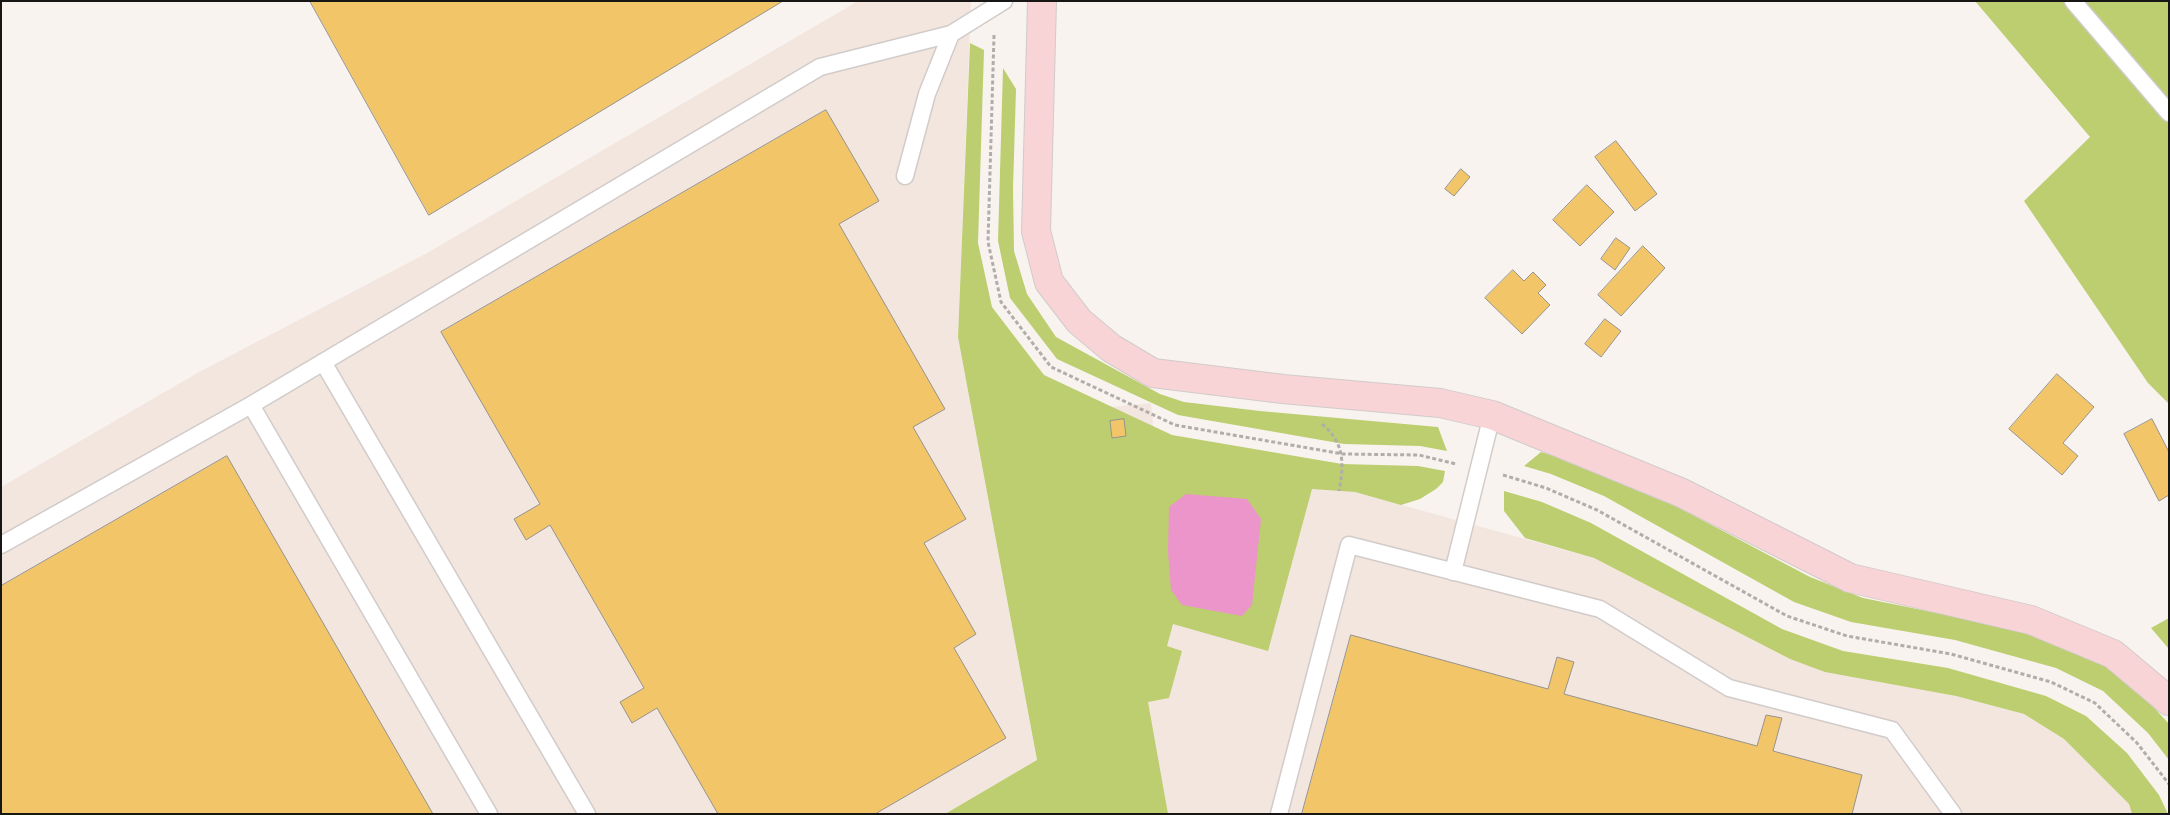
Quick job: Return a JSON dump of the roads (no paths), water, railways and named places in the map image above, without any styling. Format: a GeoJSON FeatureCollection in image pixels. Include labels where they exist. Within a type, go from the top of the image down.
{"type":"FeatureCollection","features":[{"type":"Feature","properties":{"kind":"street"},"geometry":{"type":"LineString","coordinates":[[1042,1],[1036,231],[1048,282],[1080,321],[1110,348],[1153,374],[1283,389],[1440,403],[1492,415],[1682,493],[1850,578],[2031,620],[2113,654],[2169,701]]}},
{"type":"Feature","properties":{"kind":"lane"},"geometry":{"type":"LineString","coordinates":[[1,545],[251,405],[820,67],[951,34],[1004,1]]}},
{"type":"Feature","properties":{"kind":"lane"},"geometry":{"type":"LineString","coordinates":[[2073,1],[2169,113]]}},
{"type":"Feature","properties":{"kind":"lane"},"geometry":{"type":"LineString","coordinates":[[904,176],[927,94],[951,34]]}},
{"type":"Feature","properties":{"kind":"lane"},"geometry":{"type":"LineString","coordinates":[[323,362],[588,814]]}},
{"type":"Feature","properties":{"kind":"lane"},"geometry":{"type":"LineString","coordinates":[[251,405],[489,814]]}},
{"type":"Feature","properties":{"kind":"lane"},"geometry":{"type":"LineString","coordinates":[[1453,572],[1492,415]]}},
{"type":"Feature","properties":{"kind":"lane"},"geometry":{"type":"LineString","coordinates":[[1279,814],[1349,546],[1600,609],[1729,688],[1892,730],[1953,814]]}}]}
